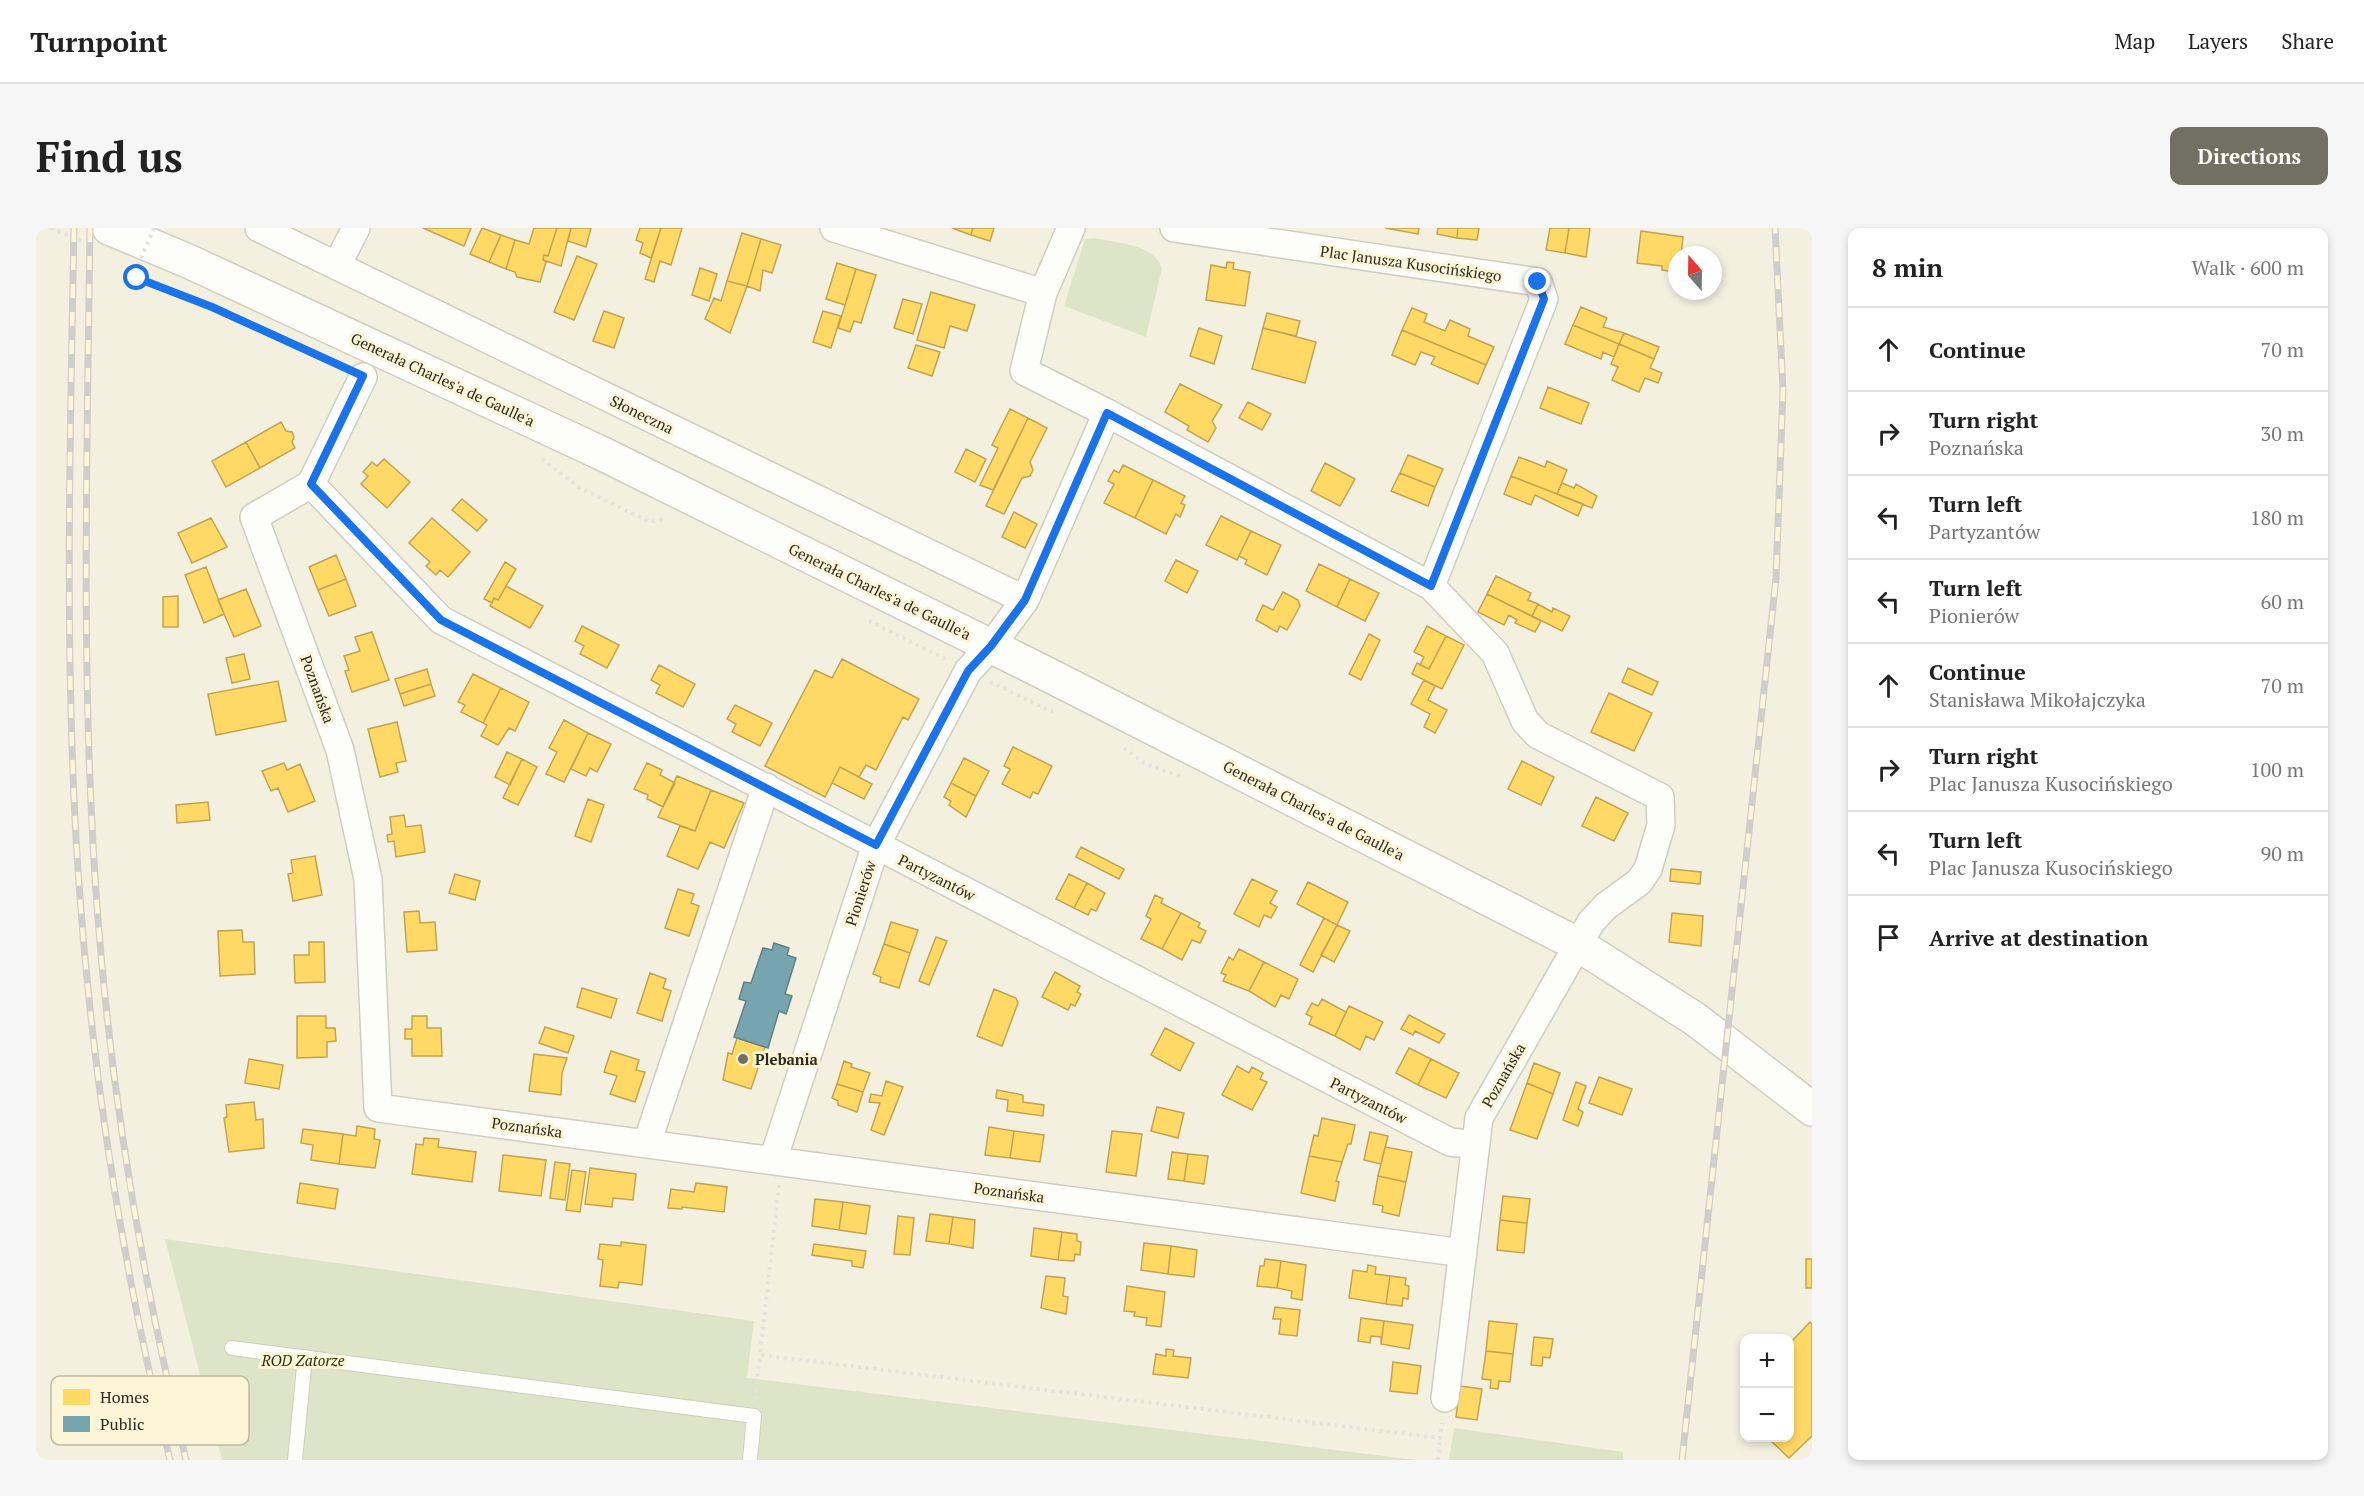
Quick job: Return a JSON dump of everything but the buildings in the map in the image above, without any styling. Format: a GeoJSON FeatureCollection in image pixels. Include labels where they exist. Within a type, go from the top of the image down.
{"type":"FeatureCollection","features":[{"type":"Feature","properties":{"kind":"main road","name":"Generała Charles'a de Gaulle'a"},"geometry":{"type":"LineString","coordinates":[[109,228],[188,261],[601,453],[991,646],[1577,944],[1695,1019],[1809,1098]]}},
{"type":"Feature","properties":{"kind":"street","name":"Słoneczna"},"geometry":{"type":"LineString","coordinates":[[259,228],[1025,600]]}},
{"type":"Feature","properties":{"kind":"street"},"geometry":{"type":"LineString","coordinates":[[337,265],[356,228]]}},
{"type":"Feature","properties":{"kind":"street"},"geometry":{"type":"LineString","coordinates":[[834,228],[1043,293]]}},
{"type":"Feature","properties":{"kind":"street"},"geometry":{"type":"LineString","coordinates":[[1071,228],[1043,293],[1024,371],[1431,586],[1495,653],[1526,721],[1539,735],[1660,797],[1661,825],[1648,869],[1639,882],[1606,906],[1591,922],[1577,944]]}},
{"type":"Feature","properties":{"kind":"street","name":"Plac Janusza Kusocińskiego"},"geometry":{"type":"LineString","coordinates":[[1174,228],[1538,282],[1544,299],[1431,586]]}},
{"type":"Feature","properties":{"kind":"street"},"geometry":{"type":"LineString","coordinates":[[311,484],[363,376]]}},
{"type":"Feature","properties":{"kind":"street","name":"Pionierów"},"geometry":{"type":"LineString","coordinates":[[778,1160],[876,845],[968,671],[991,646],[1025,600],[1107,413]]}},
{"type":"Feature","properties":{"kind":"street","name":"Partyzantów"},"geometry":{"type":"LineString","coordinates":[[311,484],[441,620],[1450,1142],[1475,1144]]}},
{"type":"Feature","properties":{"kind":"street","name":"Poznańska"},"geometry":{"type":"LineString","coordinates":[[311,484],[254,517],[340,750],[366,868],[374,960],[378,1108],[1463,1253]]}},
{"type":"Feature","properties":{"kind":"street"},"geometry":{"type":"LineString","coordinates":[[647,1143],[766,787]]}},
{"type":"Feature","properties":{"kind":"street","name":"Poznańska"},"geometry":{"type":"LineString","coordinates":[[1445,1398],[1479,1118],[1577,944]]}},
{"type":"Feature","properties":{"kind":"lane"},"geometry":{"type":"LineString","coordinates":[[232,1347],[754,1416],[750,1460],[756,1460]]}},
{"type":"Feature","properties":{"kind":"lane"},"geometry":{"type":"LineString","coordinates":[[295,1460],[305,1357]]}},
{"type":"Feature","properties":{"kind":"path"},"geometry":{"type":"LineString","coordinates":[[154,228],[135,272],[137,278],[212,307],[288,342]]}},
{"type":"Feature","properties":{"kind":"path"},"geometry":{"type":"LineString","coordinates":[[541,458],[580,488],[650,522],[664,519]]}},
{"type":"Feature","properties":{"kind":"path"},"geometry":{"type":"LineString","coordinates":[[754,1416],[778,1160]]}},
{"type":"Feature","properties":{"kind":"path"},"geometry":{"type":"LineString","coordinates":[[760,1355],[1440,1438]]}},
{"type":"Feature","properties":{"kind":"path"},"geometry":{"type":"LineString","coordinates":[[1438,1460],[1445,1398]]}},
{"type":"Feature","properties":{"kind":"green space"},"geometry":{"type":"Polygon","coordinates":[[[1094,238],[1143,249],[1158,260],[1162,268],[1146,337],[1064,306],[1085,239],[1094,238]]]}},
{"type":"Feature","properties":{"kind":"green space","name":"ROD Zatorze"},"geometry":{"type":"Polygon","coordinates":[[[165,1239],[754,1321],[747,1378],[1416,1460],[222,1460],[218,1445],[249,1445],[249,1376],[200,1376],[165,1239]]]}},
{"type":"Feature","properties":{"kind":"green space"},"geometry":{"type":"Polygon","coordinates":[[[1454,1428],[1623,1452],[1623,1460],[1449,1460],[1454,1428]]]}},
{"type":"Feature","properties":{"kind":"railway"},"geometry":{"type":"LineString","coordinates":[[74,228],[70,629],[78,870],[100,1093],[123,1241],[151,1376]]}},
{"type":"Feature","properties":{"kind":"railway"},"geometry":{"type":"LineString","coordinates":[[90,228],[86,574],[92,833],[104,987],[121,1124],[143,1259],[166,1376]]}},
{"type":"Feature","properties":{"kind":"railway"},"geometry":{"type":"LineString","coordinates":[[1682,1460],[1776,578],[1783,390],[1775,228]]}},
{"type":"Feature","properties":{"kind":"railway"},"geometry":{"type":"LineString","coordinates":[[167,1445],[170,1460]]}},
{"type":"Feature","properties":{"kind":"railway"},"geometry":{"type":"LineString","coordinates":[[182,1445],[186,1460]]}},
{"type":"Feature","properties":{"kind":"place","name":"Plebania"},"geometry":{"type":"Point","coordinates":[743,1059]}},
{"type":"Feature","properties":{"kind":"route"},"geometry":{"type":"LineString","coordinates":[[137,278],[212,307],[363,376],[311,484],[441,620],[876,845],[968,671],[991,646],[1025,600],[1107,413],[1431,586],[1491,440],[1544,299],[1538,282]]}}]}
